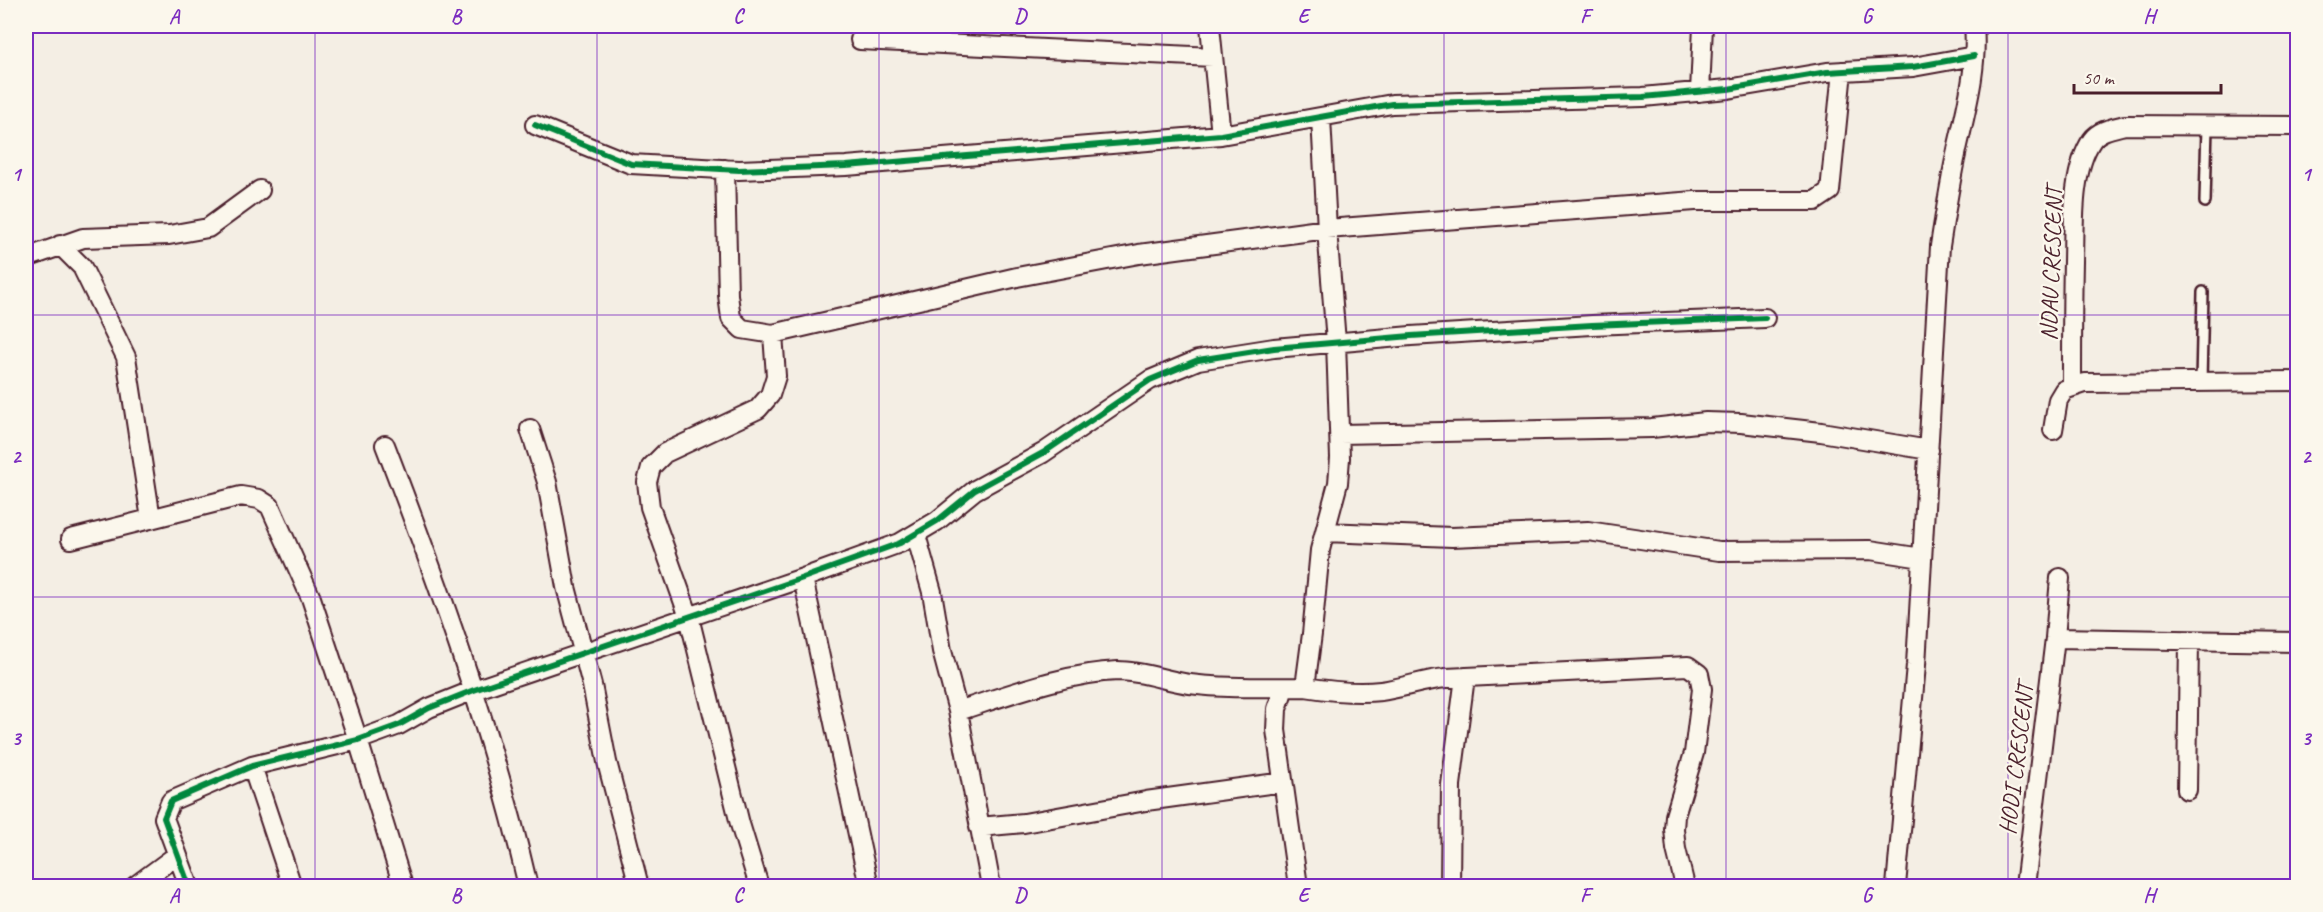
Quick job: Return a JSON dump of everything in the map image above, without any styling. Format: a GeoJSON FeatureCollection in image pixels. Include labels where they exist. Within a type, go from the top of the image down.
{"type":"FeatureCollection","features":[{"type":"Feature","properties":{"kind":"street"},"geometry":{"type":"LineString","coordinates":[[1210,26],[1221,135]]}},
{"type":"Feature","properties":{"kind":"street"},"geometry":{"type":"LineString","coordinates":[[1700,92],[1703,26]]}},
{"type":"Feature","properties":{"kind":"street"},"geometry":{"type":"LineString","coordinates":[[1896,886],[1912,721],[1940,246],[1948,191],[1970,91],[1974,56],[1974,26]]}},
{"type":"Feature","properties":{"kind":"street"},"geometry":{"type":"LineString","coordinates":[[860,40],[1213,57]]}},
{"type":"Feature","properties":{"kind":"street"},"geometry":{"type":"LineString","coordinates":[[535,125],[631,164],[725,169],[846,166],[1221,135],[1392,104],[1643,97],[1700,92],[1842,71],[1913,67],[1974,56]]}},
{"type":"Feature","properties":{"kind":"street"},"geometry":{"type":"LineString","coordinates":[[725,169],[728,295],[731,318],[742,329],[773,334],[1017,276],[1139,254],[1327,229],[1695,201],[1815,201],[1830,191],[1842,71]]}},
{"type":"Feature","properties":{"kind":"street"},"geometry":{"type":"LineString","coordinates":[[1305,687],[1320,550],[1338,483],[1340,434],[1321,118]]}},
{"type":"Feature","properties":{"kind":"street","name":"NDAU CRESCENT"},"geometry":{"type":"LineString","coordinates":[[2072,386],[2075,205],[2079,174],[2086,151],[2094,138],[2107,129],[2125,125],[2298,126]]}},
{"type":"Feature","properties":{"kind":"street"},"geometry":{"type":"LineString","coordinates":[[26,258],[83,238],[169,235],[208,228],[260,190]]}},
{"type":"Feature","properties":{"kind":"street"},"geometry":{"type":"LineString","coordinates":[[60,245],[82,267],[126,357],[151,519]]}},
{"type":"Feature","properties":{"kind":"street"},"geometry":{"type":"LineString","coordinates":[[189,886],[164,818],[171,801],[252,766],[358,740],[399,725],[429,708],[474,690],[900,543],[916,535],[975,490],[1043,453],[1150,380],[1198,360],[1233,353],[1336,342],[1592,325],[1765,318]]}},
{"type":"Feature","properties":{"kind":"street"},"geometry":{"type":"LineString","coordinates":[[759,886],[740,824],[689,617],[650,507],[647,482],[651,467],[665,453],[758,409],[770,395],[776,376],[773,334]]}},
{"type":"Feature","properties":{"kind":"street"},"geometry":{"type":"LineString","coordinates":[[2053,430],[2058,400],[2064,390],[2085,383],[2298,381]]}},
{"type":"Feature","properties":{"kind":"street"},"geometry":{"type":"LineString","coordinates":[[1340,434],[1652,428],[1706,422],[1741,423],[1821,432],[1929,450]]}},
{"type":"Feature","properties":{"kind":"street"},"geometry":{"type":"LineString","coordinates":[[531,429],[547,482],[566,587],[592,685],[621,817],[639,886]]}},
{"type":"Feature","properties":{"kind":"street"},"geometry":{"type":"LineString","coordinates":[[385,445],[474,690],[518,842],[528,886]]}},
{"type":"Feature","properties":{"kind":"street"},"geometry":{"type":"LineString","coordinates":[[71,539],[241,496],[259,499],[270,506],[311,598],[403,886]]}},
{"type":"Feature","properties":{"kind":"street"},"geometry":{"type":"LineString","coordinates":[[1325,532],[1452,537],[1588,531],[1719,551],[1870,550],[1922,558]]}},
{"type":"Feature","properties":{"kind":"street"},"geometry":{"type":"LineString","coordinates":[[916,535],[932,592],[942,651],[958,711],[991,886]]}},
{"type":"Feature","properties":{"kind":"street"},"geometry":{"type":"LineString","coordinates":[[802,578],[869,886]]}},
{"type":"Feature","properties":{"kind":"street","name":"HODI CRESCENT"},"geometry":{"type":"LineString","coordinates":[[2025,886],[2055,638],[2060,578]]}},
{"type":"Feature","properties":{"kind":"street"},"geometry":{"type":"LineString","coordinates":[[2055,638],[2298,642]]}},
{"type":"Feature","properties":{"kind":"street"},"geometry":{"type":"LineString","coordinates":[[2187,790],[2188,641]]}},
{"type":"Feature","properties":{"kind":"street"},"geometry":{"type":"LineString","coordinates":[[958,711],[1037,687],[1103,672],[1131,672],[1188,684],[1217,687],[1305,687],[1337,692],[1379,692],[1427,680],[1688,666],[1699,674],[1702,689],[1694,753],[1675,816],[1676,849],[1685,886]]}},
{"type":"Feature","properties":{"kind":"street"},"geometry":{"type":"LineString","coordinates":[[1450,886],[1451,785],[1465,677]]}},
{"type":"Feature","properties":{"kind":"street"},"geometry":{"type":"LineString","coordinates":[[1284,688],[1277,709],[1276,730],[1298,886]]}},
{"type":"Feature","properties":{"kind":"street"},"geometry":{"type":"LineString","coordinates":[[252,766],[292,886]]}},
{"type":"Feature","properties":{"kind":"street"},"geometry":{"type":"LineString","coordinates":[[980,827],[1024,823],[1146,801],[1283,782]]}},
{"type":"Feature","properties":{"kind":"street"},"geometry":{"type":"LineString","coordinates":[[135,886],[177,855]]}},
{"type":"Feature","properties":{"kind":"lane"},"geometry":{"type":"LineString","coordinates":[[2205,202],[2208,126]]}},
{"type":"Feature","properties":{"kind":"lane"},"geometry":{"type":"LineString","coordinates":[[2201,382],[2203,292]]}},
{"type":"Feature","properties":{"kind":"cycle path"},"geometry":{"type":"LineString","coordinates":[[535,125],[631,164],[739,170],[846,166],[1221,135],[1392,104],[1643,97],[1728,89],[1827,72],[1913,67],[1974,56]]}},
{"type":"Feature","properties":{"kind":"cycle path"},"geometry":{"type":"LineString","coordinates":[[189,886],[164,818],[171,801],[252,766],[358,740],[399,725],[429,708],[474,690],[900,543],[937,521],[975,490],[1043,453],[1150,380],[1198,360],[1274,348],[1411,336],[1765,318]]}}]}
